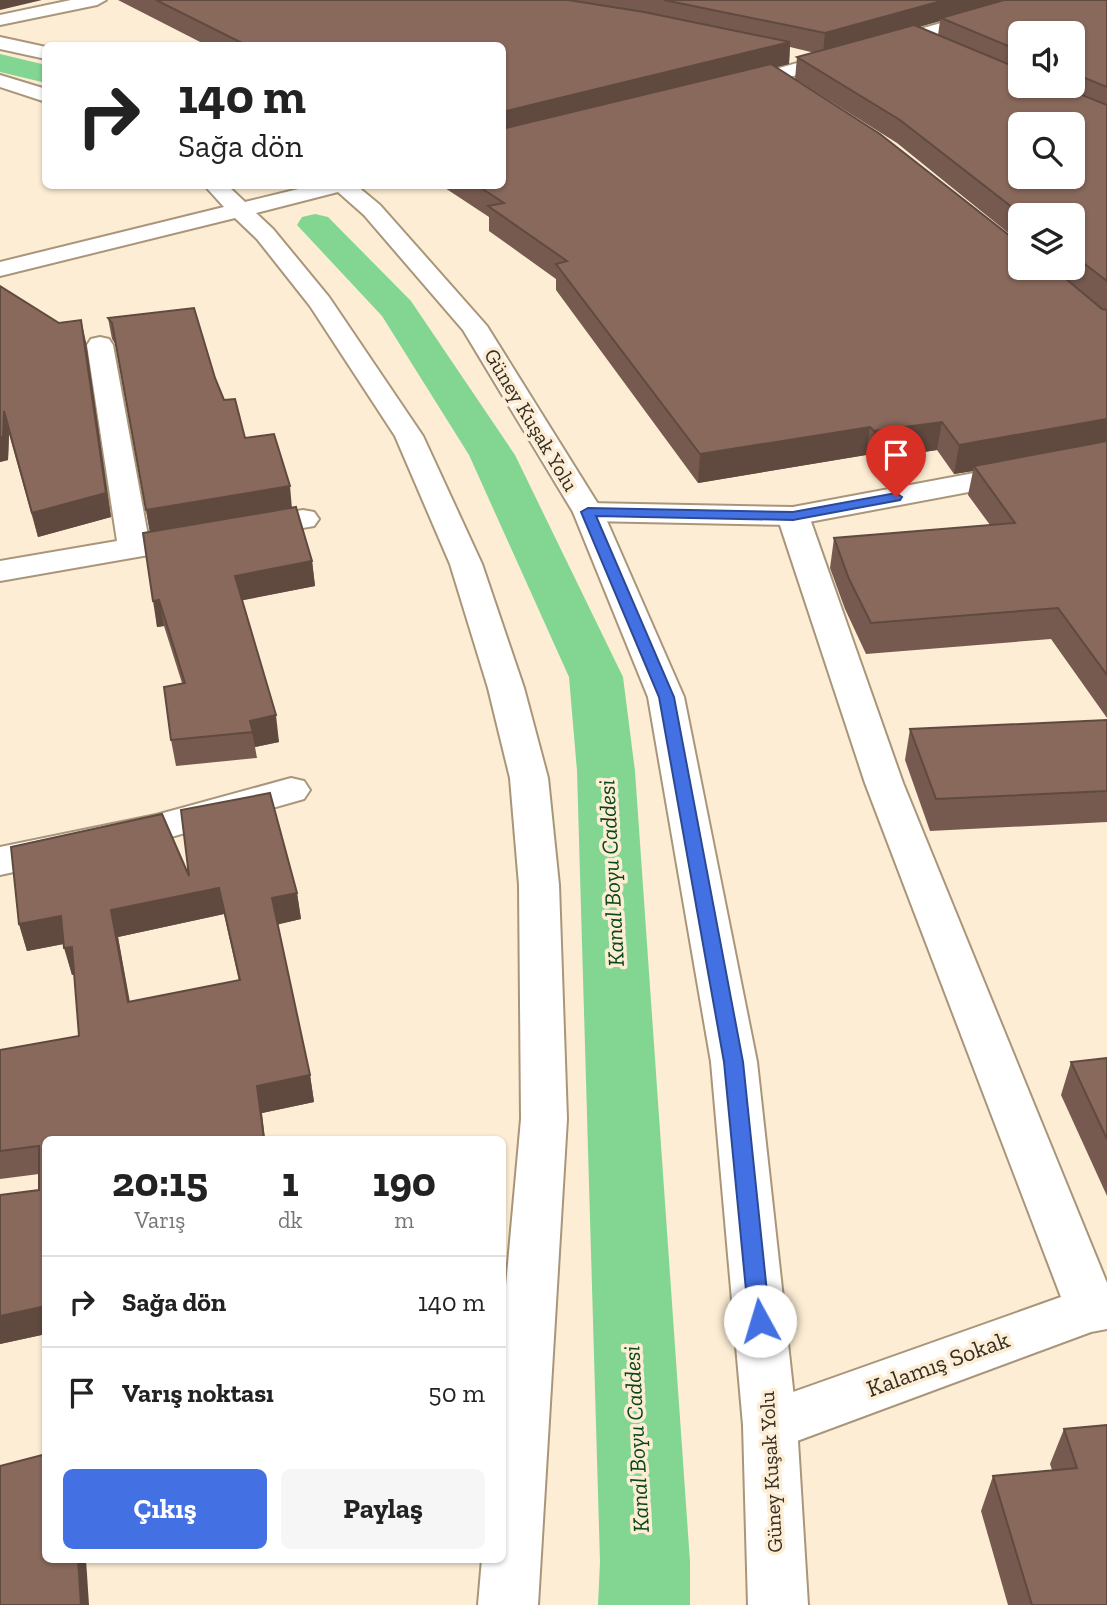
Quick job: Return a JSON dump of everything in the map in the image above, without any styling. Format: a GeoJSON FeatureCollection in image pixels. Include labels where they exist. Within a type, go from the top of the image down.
{"type":"FeatureCollection","features":[{"type":"Feature","properties":{"kind":"main road"},"geometry":{"type":"LineString","coordinates":[[0,20],[97,0]]}},
{"type":"Feature","properties":{"kind":"main road"},"geometry":{"type":"LineString","coordinates":[[719,90],[823,64],[1044,0]]}},
{"type":"Feature","properties":{"kind":"main road"},"geometry":{"type":"LineString","coordinates":[[913,37],[937,48]]}},
{"type":"Feature","properties":{"kind":"main road"},"geometry":{"type":"LineString","coordinates":[[0,43],[42,52]]}},
{"type":"Feature","properties":{"kind":"main road"},"geometry":{"type":"LineString","coordinates":[[785,55],[823,64]]}},
{"type":"Feature","properties":{"kind":"main road"},"geometry":{"type":"LineString","coordinates":[[773,77],[796,92]]}},
{"type":"Feature","properties":{"kind":"main road"},"geometry":{"type":"LineString","coordinates":[[0,81],[42,95]]}},
{"type":"Feature","properties":{"kind":"main road"},"geometry":{"type":"LineString","coordinates":[[219,189],[265,234],[320,302],[409,436],[467,564],[506,688],[529,778],[539,885],[544,1119],[508,1605]]}},
{"type":"Feature","properties":{"kind":"main road"},"geometry":{"type":"LineString","coordinates":[[0,269],[323,189]]}},
{"type":"Feature","properties":{"kind":"main road"},"geometry":{"type":"LineString","coordinates":[[265,234],[281,220],[309,211],[342,208],[358,198]]}},
{"type":"Feature","properties":{"kind":"main road","name":"Güney Kuşak Yolu"},"geometry":{"type":"LineString","coordinates":[[358,198],[474,326],[588,512],[666,697],[734,1062],[770,1425],[778,1605]]}},
{"type":"Feature","properties":{"kind":"main road"},"geometry":{"type":"LineString","coordinates":[[100,345],[134,546]]}},
{"type":"Feature","properties":{"kind":"main road"},"geometry":{"type":"LineString","coordinates":[[588,512],[793,516],[1107,457]]}},
{"type":"Feature","properties":{"kind":"main road"},"geometry":{"type":"LineString","coordinates":[[793,516],[884,783],[1099,1308]]}},
{"type":"Feature","properties":{"kind":"main road"},"geometry":{"type":"LineString","coordinates":[[0,570],[303,519]]}},
{"type":"Feature","properties":{"kind":"main road"},"geometry":{"type":"LineString","coordinates":[[0,861],[157,828],[291,790]]}},
{"type":"Feature","properties":{"kind":"main road","name":"Kalamış Sokak"},"geometry":{"type":"LineString","coordinates":[[770,1425],[1099,1308]]}},
{"type":"Feature","properties":{"kind":"building"},"geometry":{"type":"Polygon","coordinates":[[[156,0],[568,0],[644,12],[790,42],[506,111],[506,42],[240,42],[156,0]]]}},
{"type":"Feature","properties":{"kind":"building"},"geometry":{"type":"Polygon","coordinates":[[[664,0],[945,0],[825,33],[664,0]]]}},
{"type":"Feature","properties":{"kind":"building"},"geometry":{"type":"Polygon","coordinates":[[[1004,0],[1107,0],[1107,87],[1085,78],[1085,21],[1008,21],[1008,46],[941,18],[1004,0]]]}},
{"type":"Feature","properties":{"kind":"building"},"geometry":{"type":"Polygon","coordinates":[[[914,25],[1008,64],[1008,98],[1085,96],[1107,105],[1107,281],[1085,264],[1085,203],[1008,204],[900,120],[797,57],[914,25]]]}},
{"type":"Feature","properties":{"kind":"building"},"geometry":{"type":"Polygon","coordinates":[[[771,64],[880,134],[1008,234],[1008,280],[1067,280],[1102,309],[1107,310],[1107,419],[959,445],[942,422],[874,431],[870,427],[700,454],[556,264],[567,261],[488,206],[504,203],[483,189],[506,189],[506,128],[771,64]]]}},
{"type":"Feature","properties":{"kind":"building"},"geometry":{"type":"Polygon","coordinates":[[[0,286],[59,323],[81,320],[106,493],[32,513],[4,411],[3,437],[0,437],[0,286]]]}},
{"type":"Feature","properties":{"kind":"building"},"geometry":{"type":"Polygon","coordinates":[[[194,308],[224,400],[235,399],[245,438],[274,434],[290,486],[146,510],[112,323],[108,318],[194,308]]]}},
{"type":"Feature","properties":{"kind":"building"},"geometry":{"type":"Polygon","coordinates":[[[1107,441],[1107,675],[1058,608],[871,623],[849,579],[834,538],[1015,523],[974,466],[1107,441]]]}},
{"type":"Feature","properties":{"kind":"building"},"geometry":{"type":"Polygon","coordinates":[[[296,507],[312,561],[235,576],[276,715],[250,721],[253,732],[171,740],[164,687],[185,683],[159,600],[153,601],[143,533],[296,507]]]}},
{"type":"Feature","properties":{"kind":"building"},"geometry":{"type":"Polygon","coordinates":[[[1107,720],[1107,791],[936,799],[910,729],[1107,720]]]}},
{"type":"Feature","properties":{"kind":"building"},"geometry":{"type":"Polygon","coordinates":[[[270,793],[297,893],[272,898],[310,1075],[257,1086],[264,1136],[42,1136],[42,1307],[0,1316],[0,1195],[39,1190],[39,1146],[0,1151],[0,1050],[79,1036],[72,947],[64,948],[61,916],[19,924],[11,847],[162,814],[189,876],[181,810],[270,793]],[[219,888],[111,910],[128,1002],[240,980],[219,888]]]}},
{"type":"Feature","properties":{"kind":"building"},"geometry":{"type":"Polygon","coordinates":[[[1107,1058],[1107,1139],[1071,1062],[1107,1058]]]}},
{"type":"Feature","properties":{"kind":"building"},"geometry":{"type":"Polygon","coordinates":[[[1107,1425],[1107,1605],[1032,1605],[993,1476],[1077,1468],[1064,1429],[1107,1425]]]}},
{"type":"Feature","properties":{"kind":"building"},"geometry":{"type":"Polygon","coordinates":[[[42,1455],[42,1563],[78,1563],[81,1605],[0,1605],[0,1466],[42,1455]]]}},
{"type":"Feature","properties":{"kind":"waterway","name":"Kanal Boyu Caddesi"},"geometry":{"type":"LineString","coordinates":[[0,63],[42,73]]}},
{"type":"Feature","properties":{"kind":"waterway","name":"Kanal Boyu Caddesi"},"geometry":{"type":"LineString","coordinates":[[315,225],[397,309],[492,455],[596,677],[606,771],[645,1562],[644,1605]]}},
{"type":"Feature","properties":{"kind":"route"},"geometry":{"type":"LineString","coordinates":[[760,1321],[734,1062],[666,697],[588,512],[793,516],[896,497]]}}]}
